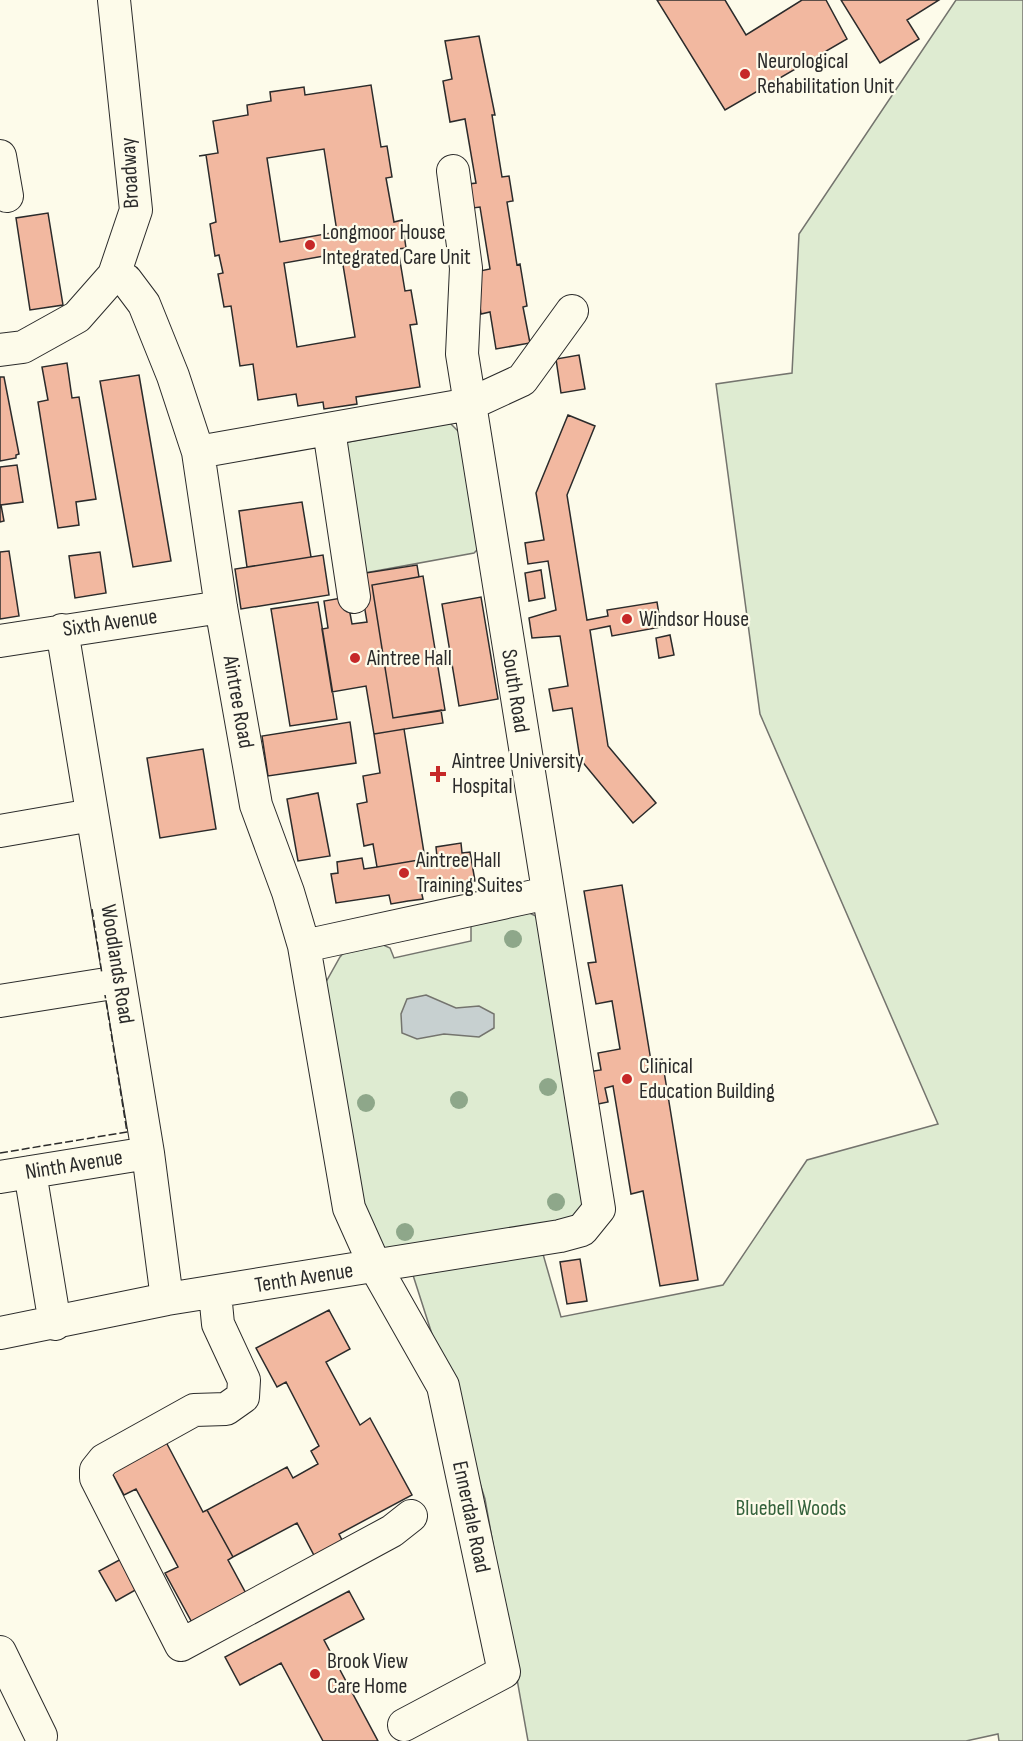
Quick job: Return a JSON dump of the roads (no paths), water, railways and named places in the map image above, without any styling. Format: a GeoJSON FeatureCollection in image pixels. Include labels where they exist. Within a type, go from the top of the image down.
{"type":"FeatureCollection","features":[{"type":"Feature","properties":{"kind":"street","name":"Broadway"},"geometry":{"type":"LineString","coordinates":[[0,350],[23,347],[76,317],[114,275],[136,210],[114,0]]}},
{"type":"Feature","properties":{"kind":"street"},"geometry":{"type":"LineString","coordinates":[[0,156],[7,196]]}},
{"type":"Feature","properties":{"kind":"street","name":"South Road"},"geometry":{"type":"LineString","coordinates":[[453,171],[466,268],[462,354],[599,1209]]}},
{"type":"Feature","properties":{"kind":"street","name":"Aintree Road"},"geometry":{"type":"LineString","coordinates":[[114,275],[126,280],[144,304],[173,376],[198,452],[221,607],[256,805],[288,892],[304,946],[349,1208],[375,1266]]}},
{"type":"Feature","properties":{"kind":"street"},"geometry":{"type":"LineString","coordinates":[[198,452],[470,404],[522,380],[572,311]]}},
{"type":"Feature","properties":{"kind":"street"},"geometry":{"type":"LineString","coordinates":[[329,430],[354,597]]}},
{"type":"Feature","properties":{"kind":"street","name":"Sixth Avenue"},"geometry":{"type":"LineString","coordinates":[[0,641],[221,607]]}},
{"type":"Feature","properties":{"kind":"street","name":"Woodlands Road"},"geometry":{"type":"LineString","coordinates":[[62,630],[148,1153],[167,1299]]}},
{"type":"Feature","properties":{"kind":"street"},"geometry":{"type":"LineString","coordinates":[[0,831],[92,815]]}},
{"type":"Feature","properties":{"kind":"street"},"geometry":{"type":"LineString","coordinates":[[304,946],[548,893]]}},
{"type":"Feature","properties":{"kind":"street"},"geometry":{"type":"LineString","coordinates":[[0,1001],[119,982]]}},
{"type":"Feature","properties":{"kind":"street","name":"Ninth Avenue"},"geometry":{"type":"LineString","coordinates":[[15,1174],[148,1153]]}},
{"type":"Feature","properties":{"kind":"street"},"geometry":{"type":"LineString","coordinates":[[15,1174],[55,1324]]}},
{"type":"Feature","properties":{"kind":"street","name":"Tenth Avenue"},"geometry":{"type":"LineString","coordinates":[[0,1333],[55,1324],[167,1299],[560,1236],[582,1230],[599,1209]]}},
{"type":"Feature","properties":{"kind":"street","name":"Ennerdale Road"},"geometry":{"type":"LineString","coordinates":[[375,1266],[442,1386],[504,1672],[404,1725]]}},
{"type":"Feature","properties":{"kind":"street"},"geometry":{"type":"LineString","coordinates":[[215,1293],[218,1324],[244,1380],[243,1397],[226,1409],[194,1410],[104,1460],[96,1470],[96,1478],[181,1645],[392,1531],[411,1516]]}},
{"type":"Feature","properties":{"kind":"street"},"geometry":{"type":"LineString","coordinates":[[0,1652],[38,1739]]}},
{"type":"Feature","properties":{"kind":"place","name":"Neurological Rehabilitation Unit"},"geometry":{"type":"Point","coordinates":[745,74]}},
{"type":"Feature","properties":{"kind":"place","name":"Longmoor House Integrated Care Unit"},"geometry":{"type":"Point","coordinates":[310,245]}},
{"type":"Feature","properties":{"kind":"place","name":"Windsor House"},"geometry":{"type":"Point","coordinates":[627,619]}},
{"type":"Feature","properties":{"kind":"place","name":"Aintree Hall"},"geometry":{"type":"Point","coordinates":[355,658]}},
{"type":"Feature","properties":{"kind":"place","name":"Aintree University Hospital"},"geometry":{"type":"Point","coordinates":[438,774]}},
{"type":"Feature","properties":{"kind":"place","name":"Aintree Hall Training Suites"},"geometry":{"type":"Point","coordinates":[404,873]}},
{"type":"Feature","properties":{"kind":"place","name":"Clinical Education Building"},"geometry":{"type":"Point","coordinates":[627,1079]}},
{"type":"Feature","properties":{"kind":"place","name":"Brook View Care Home"},"geometry":{"type":"Point","coordinates":[315,1674]}},
{"type":"Feature","properties":{"kind":"park label","name":"Bluebell Woods"},"geometry":{"type":"Point","coordinates":[791,1508]}}]}
